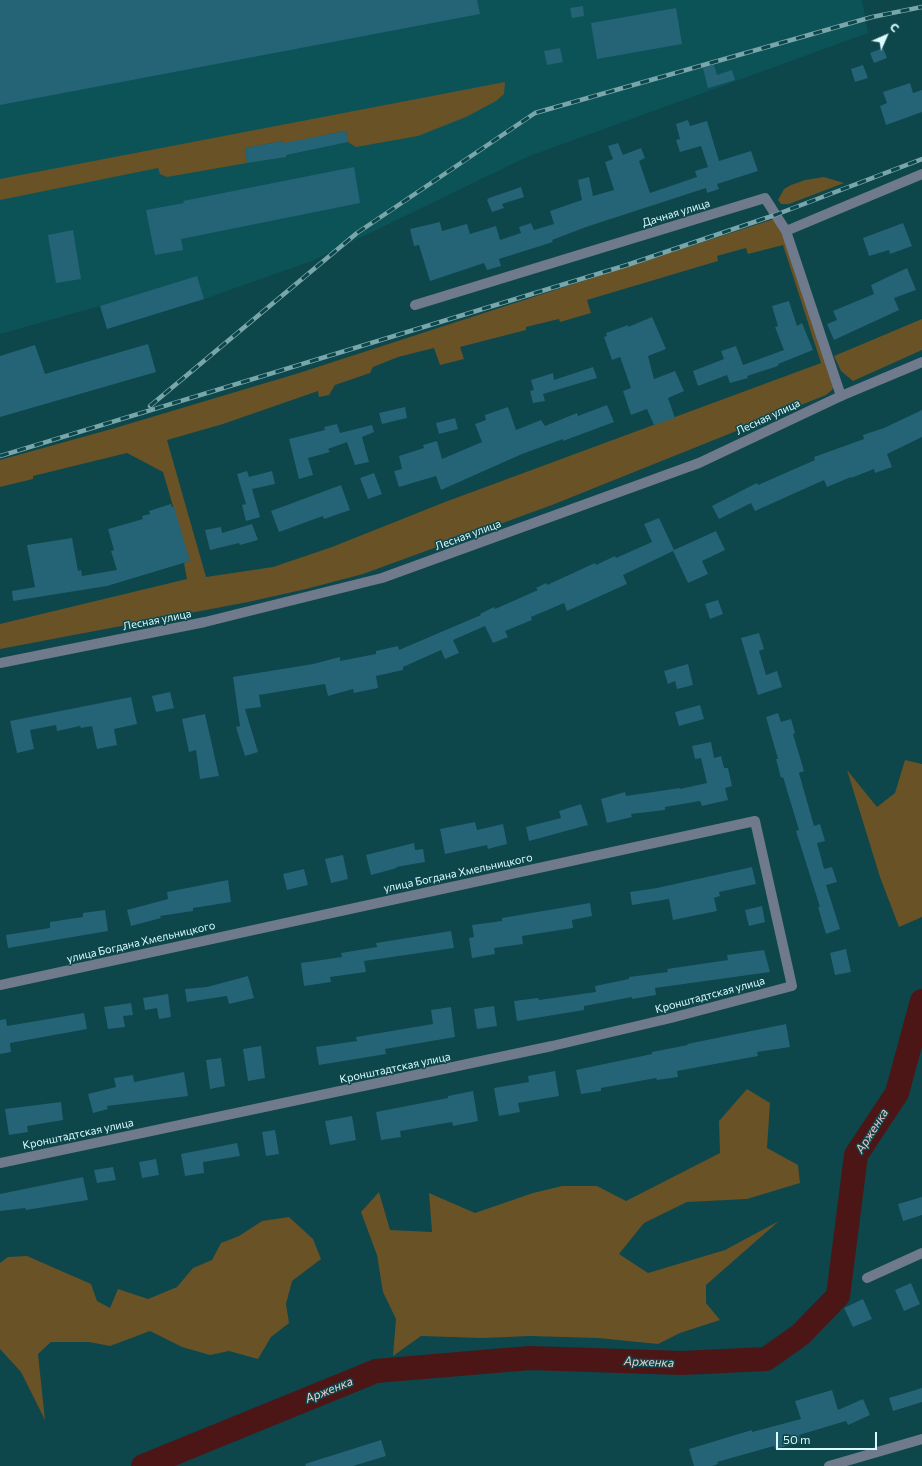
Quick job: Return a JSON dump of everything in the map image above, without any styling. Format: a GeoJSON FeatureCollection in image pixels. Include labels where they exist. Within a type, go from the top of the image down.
{"type":"FeatureCollection","features":[{"type":"Feature","properties":{"kind":"street"},"geometry":{"type":"LineString","coordinates":[[841,396],[786,231],[922,174]]}},
{"type":"Feature","properties":{"kind":"street","name":"Дачная улица"},"geometry":{"type":"LineString","coordinates":[[415,305],[764,198],[786,231]]}},
{"type":"Feature","properties":{"kind":"street","name":"Лесная улица"},"geometry":{"type":"LineString","coordinates":[[0,663],[204,622],[382,578],[699,463],[841,396],[922,362]]}},
{"type":"Feature","properties":{"kind":"street","name":"улица Богдана Хмельницкого"},"geometry":{"type":"LineString","coordinates":[[0,985],[754,821],[792,986]]}},
{"type":"Feature","properties":{"kind":"street","name":"Кронштадтская улица"},"geometry":{"type":"LineString","coordinates":[[0,1163],[552,1046],[671,1018],[792,986]]}},
{"type":"Feature","properties":{"kind":"street"},"geometry":{"type":"LineString","coordinates":[[867,1278],[922,1253]]}},
{"type":"Feature","properties":{"kind":"street"},"geometry":{"type":"LineString","coordinates":[[829,1466],[922,1439]]}},
{"type":"Feature","properties":{"kind":"shaded area"},"geometry":{"type":"Polygon","coordinates":[[[0,0],[862,0],[868,33],[527,157],[312,261],[204,299],[107,329],[100,306],[0,334],[0,0]]]}},
{"type":"Feature","properties":{"kind":"shaded area"},"geometry":{"type":"Polygon","coordinates":[[[505,82],[504,94],[496,101],[466,117],[418,136],[356,147],[348,142],[346,131],[297,141],[286,155],[283,141],[245,148],[247,163],[167,177],[160,174],[158,168],[0,200],[0,179],[505,82]]]}},
{"type":"Feature","properties":{"kind":"shaded area"},"geometry":{"type":"Polygon","coordinates":[[[824,177],[844,183],[789,204],[781,204],[778,200],[784,189],[791,185],[805,180],[824,177]]]}},
{"type":"Feature","properties":{"kind":"shaded area"},"geometry":{"type":"Polygon","coordinates":[[[774,219],[783,236],[834,386],[826,395],[552,505],[363,574],[248,602],[0,649],[0,624],[187,579],[184,563],[189,561],[163,472],[127,453],[33,476],[33,479],[0,487],[0,460],[115,428],[299,373],[774,219]],[[783,245],[748,254],[746,248],[717,256],[718,261],[587,300],[591,313],[560,322],[559,319],[526,327],[526,330],[460,347],[464,359],[440,365],[434,348],[398,357],[373,367],[370,373],[335,385],[329,395],[319,397],[318,391],[223,424],[167,440],[206,577],[273,567],[332,547],[445,502],[821,363],[783,245]]]}},
{"type":"Feature","properties":{"kind":"shaded area"},"geometry":{"type":"Polygon","coordinates":[[[922,319],[922,350],[853,381],[841,371],[834,356],[922,319]]]}},
{"type":"Feature","properties":{"kind":"shaded area"},"geometry":{"type":"Polygon","coordinates":[[[905,760],[922,764],[922,917],[899,927],[880,877],[847,770],[877,807],[895,793],[905,760]]]}},
{"type":"Feature","properties":{"kind":"shaded area"},"geometry":{"type":"Polygon","coordinates":[[[747,1089],[770,1103],[767,1148],[798,1165],[800,1183],[747,1199],[687,1202],[644,1223],[619,1254],[648,1273],[725,1250],[779,1221],[706,1285],[706,1303],[720,1320],[680,1333],[658,1344],[598,1338],[530,1336],[483,1338],[421,1336],[393,1356],[396,1319],[383,1292],[377,1255],[361,1212],[379,1192],[390,1230],[432,1232],[429,1193],[475,1213],[533,1193],[562,1186],[597,1186],[626,1201],[720,1153],[719,1121],[747,1089]]]}},
{"type":"Feature","properties":{"kind":"shaded area"},"geometry":{"type":"Polygon","coordinates":[[[289,1217],[313,1239],[321,1259],[292,1281],[286,1304],[289,1323],[271,1337],[258,1359],[229,1351],[210,1355],[182,1347],[150,1331],[110,1346],[89,1342],[51,1342],[38,1354],[45,1420],[21,1372],[0,1349],[0,1263],[8,1257],[27,1256],[91,1284],[97,1301],[110,1308],[118,1289],[148,1299],[177,1287],[193,1268],[212,1260],[221,1243],[239,1236],[262,1221],[289,1217]]]}},
{"type":"Feature","properties":{"kind":"building"},"geometry":{"type":"Polygon","coordinates":[[[0,0],[477,0],[480,14],[0,105],[0,0]]]}},
{"type":"Feature","properties":{"kind":"building"},"geometry":{"type":"Polygon","coordinates":[[[583,6],[584,16],[572,18],[570,8],[583,6]]]}},
{"type":"Feature","properties":{"kind":"building"},"geometry":{"type":"Polygon","coordinates":[[[676,8],[682,44],[597,59],[591,23],[676,8]]]}},
{"type":"Feature","properties":{"kind":"building"},"geometry":{"type":"Polygon","coordinates":[[[560,48],[563,62],[547,65],[544,51],[560,48]]]}},
{"type":"Feature","properties":{"kind":"building"},"geometry":{"type":"Polygon","coordinates":[[[883,48],[887,58],[874,63],[870,53],[883,48]]]}},
{"type":"Feature","properties":{"kind":"building"},"geometry":{"type":"Polygon","coordinates":[[[714,65],[717,75],[732,70],[735,80],[708,88],[703,68],[714,65]]]}},
{"type":"Feature","properties":{"kind":"building"},"geometry":{"type":"Polygon","coordinates":[[[863,65],[868,78],[855,82],[851,69],[863,65]]]}},
{"type":"Feature","properties":{"kind":"building"},"geometry":{"type":"Polygon","coordinates":[[[910,83],[913,93],[922,90],[922,112],[886,125],[880,106],[887,103],[883,92],[910,83]]]}},
{"type":"Feature","properties":{"kind":"building"},"geometry":{"type":"Polygon","coordinates":[[[688,120],[690,126],[707,121],[719,161],[751,151],[758,171],[717,184],[719,189],[707,193],[706,188],[586,227],[552,240],[553,242],[499,259],[501,266],[487,270],[484,263],[430,281],[419,245],[414,246],[410,229],[440,222],[442,231],[467,224],[470,234],[496,226],[500,240],[521,233],[519,227],[531,223],[534,230],[554,224],[550,211],[582,200],[578,180],[589,177],[593,196],[614,190],[605,162],[613,159],[608,146],[618,143],[623,155],[641,148],[645,158],[639,161],[650,193],[697,177],[695,171],[708,167],[701,146],[680,152],[676,140],[680,139],[676,124],[688,120]]]}},
{"type":"Feature","properties":{"kind":"building"},"geometry":{"type":"Polygon","coordinates":[[[346,131],[348,142],[286,155],[286,157],[247,163],[245,148],[283,141],[284,143],[346,131]]]}},
{"type":"Feature","properties":{"kind":"building"},"geometry":{"type":"Polygon","coordinates":[[[354,167],[360,203],[181,239],[183,250],[155,255],[146,210],[184,203],[183,201],[354,167]]]}},
{"type":"Feature","properties":{"kind":"building"},"geometry":{"type":"Polygon","coordinates":[[[521,187],[524,197],[502,204],[504,208],[492,212],[487,200],[489,198],[521,187]]]}},
{"type":"Feature","properties":{"kind":"building"},"geometry":{"type":"Polygon","coordinates":[[[903,223],[912,246],[890,254],[889,250],[869,256],[863,238],[903,223]]]}},
{"type":"Feature","properties":{"kind":"building"},"geometry":{"type":"Polygon","coordinates":[[[73,230],[81,279],[56,283],[48,235],[73,230]]]}},
{"type":"Feature","properties":{"kind":"building"},"geometry":{"type":"Polygon","coordinates":[[[907,268],[916,290],[894,298],[899,310],[834,340],[827,324],[837,320],[833,311],[874,294],[871,285],[907,268]]]}},
{"type":"Feature","properties":{"kind":"building"},"geometry":{"type":"Polygon","coordinates":[[[197,276],[204,299],[107,329],[100,306],[197,276]]]}},
{"type":"Feature","properties":{"kind":"building"},"geometry":{"type":"Polygon","coordinates":[[[789,301],[797,326],[802,323],[813,350],[778,364],[778,366],[747,376],[748,378],[730,383],[727,375],[698,386],[693,371],[724,359],[721,351],[736,346],[743,365],[784,350],[775,327],[778,326],[772,306],[789,301]]]}},
{"type":"Feature","properties":{"kind":"building"},"geometry":{"type":"Polygon","coordinates":[[[652,317],[666,349],[648,356],[654,379],[675,371],[684,391],[668,398],[675,418],[654,425],[647,409],[631,415],[623,391],[631,388],[620,357],[612,360],[604,337],[607,336],[606,333],[628,325],[628,327],[652,317]]]}},
{"type":"Feature","properties":{"kind":"building"},"geometry":{"type":"Polygon","coordinates":[[[148,344],[156,372],[0,417],[0,356],[35,345],[45,374],[148,344]]]}},
{"type":"Feature","properties":{"kind":"building"},"geometry":{"type":"Polygon","coordinates":[[[593,367],[597,378],[543,394],[545,401],[533,403],[530,391],[534,390],[531,380],[553,373],[554,380],[593,367]]]}},
{"type":"Feature","properties":{"kind":"building"},"geometry":{"type":"Polygon","coordinates":[[[607,405],[614,422],[522,454],[441,490],[436,476],[399,487],[394,471],[402,469],[399,456],[424,448],[423,445],[437,441],[442,459],[482,442],[475,424],[486,420],[485,415],[508,407],[516,430],[541,420],[545,426],[577,413],[578,416],[607,405]]]}},
{"type":"Feature","properties":{"kind":"building"},"geometry":{"type":"Polygon","coordinates":[[[405,407],[407,418],[382,424],[379,413],[405,407]]]}},
{"type":"Feature","properties":{"kind":"building"},"geometry":{"type":"Polygon","coordinates":[[[922,410],[922,437],[887,454],[892,467],[875,473],[874,469],[827,487],[824,480],[755,511],[751,503],[719,519],[712,506],[757,483],[758,485],[815,460],[814,457],[864,439],[863,435],[884,428],[922,410]]]}},
{"type":"Feature","properties":{"kind":"building"},"geometry":{"type":"Polygon","coordinates":[[[455,418],[458,429],[439,434],[436,423],[455,418]]]}},
{"type":"Feature","properties":{"kind":"building"},"geometry":{"type":"Polygon","coordinates":[[[337,424],[340,433],[372,425],[374,432],[362,437],[369,462],[355,465],[347,442],[328,449],[330,452],[308,458],[313,475],[299,479],[289,439],[325,430],[324,427],[337,424]]]}},
{"type":"Feature","properties":{"kind":"building"},"geometry":{"type":"Polygon","coordinates":[[[247,471],[249,477],[272,471],[275,484],[252,489],[260,517],[246,521],[242,505],[246,504],[237,474],[247,471]]]}},
{"type":"Feature","properties":{"kind":"building"},"geometry":{"type":"Polygon","coordinates":[[[374,473],[382,494],[368,499],[360,478],[374,473]]]}},
{"type":"Feature","properties":{"kind":"building"},"geometry":{"type":"Polygon","coordinates":[[[341,485],[350,510],[324,519],[323,516],[279,532],[271,511],[341,485]]]}},
{"type":"Feature","properties":{"kind":"building"},"geometry":{"type":"Polygon","coordinates":[[[171,504],[172,507],[174,507],[190,561],[107,586],[13,601],[12,591],[35,587],[27,545],[72,538],[78,571],[81,570],[82,576],[117,570],[111,551],[114,550],[108,529],[143,519],[142,516],[150,514],[149,511],[171,504]]]}},
{"type":"Feature","properties":{"kind":"building"},"geometry":{"type":"Polygon","coordinates":[[[659,518],[674,550],[716,531],[725,550],[702,561],[708,574],[688,583],[673,551],[623,575],[627,584],[567,611],[564,603],[531,617],[532,620],[505,631],[508,637],[493,643],[485,626],[453,640],[459,653],[445,659],[441,650],[403,667],[403,670],[376,676],[378,688],[354,693],[353,689],[328,696],[325,684],[259,695],[261,707],[245,709],[258,752],[245,756],[236,727],[240,726],[233,677],[313,664],[340,657],[340,661],[376,654],[376,651],[398,646],[399,650],[481,615],[480,614],[494,607],[495,609],[538,590],[536,588],[546,583],[547,585],[595,563],[596,565],[615,556],[616,558],[652,542],[644,524],[659,518]]]}},
{"type":"Feature","properties":{"kind":"building"},"geometry":{"type":"Polygon","coordinates":[[[252,524],[258,540],[240,545],[239,543],[210,550],[205,530],[221,527],[222,533],[252,524]]]}},
{"type":"Feature","properties":{"kind":"building"},"geometry":{"type":"Polygon","coordinates":[[[718,600],[723,614],[710,619],[705,604],[718,600]]]}},
{"type":"Feature","properties":{"kind":"building"},"geometry":{"type":"Polygon","coordinates":[[[759,633],[764,649],[759,651],[766,675],[777,671],[782,687],[758,695],[741,638],[759,633]]]}},
{"type":"Feature","properties":{"kind":"building"},"geometry":{"type":"Polygon","coordinates":[[[688,664],[693,685],[677,689],[675,681],[668,684],[664,671],[688,664]]]}},
{"type":"Feature","properties":{"kind":"building"},"geometry":{"type":"Polygon","coordinates":[[[170,692],[174,708],[156,712],[152,696],[170,692]]]}},
{"type":"Feature","properties":{"kind":"building"},"geometry":{"type":"Polygon","coordinates":[[[131,697],[137,724],[114,729],[117,745],[97,749],[92,726],[81,728],[80,726],[57,731],[56,725],[30,730],[34,749],[17,753],[10,721],[131,697]]]}},
{"type":"Feature","properties":{"kind":"building"},"geometry":{"type":"Polygon","coordinates":[[[700,705],[704,719],[679,726],[675,712],[700,705]]]}},
{"type":"Feature","properties":{"kind":"building"},"geometry":{"type":"Polygon","coordinates":[[[778,713],[781,722],[791,719],[795,733],[793,734],[804,771],[799,773],[814,826],[820,824],[825,841],[817,843],[824,869],[832,867],[837,882],[826,885],[840,929],[826,934],[818,907],[820,907],[796,831],[799,830],[783,777],[781,778],[776,759],[778,759],[766,717],[778,713]]]}},
{"type":"Feature","properties":{"kind":"building"},"geometry":{"type":"Polygon","coordinates":[[[205,714],[219,776],[200,779],[196,750],[189,752],[182,719],[205,714]]]}},
{"type":"Feature","properties":{"kind":"building"},"geometry":{"type":"Polygon","coordinates":[[[711,742],[714,758],[721,756],[724,768],[728,768],[732,786],[725,788],[728,800],[702,806],[700,801],[665,807],[665,810],[631,814],[632,817],[607,823],[601,799],[625,792],[626,796],[680,789],[707,783],[701,758],[695,759],[692,746],[711,742]]]}},
{"type":"Feature","properties":{"kind":"building"},"geometry":{"type":"Polygon","coordinates":[[[581,804],[588,825],[529,841],[526,827],[561,818],[559,811],[581,804]]]}},
{"type":"Feature","properties":{"kind":"building"},"geometry":{"type":"Polygon","coordinates":[[[475,822],[477,830],[503,824],[507,844],[488,849],[487,845],[445,854],[440,829],[475,822]]]}},
{"type":"Feature","properties":{"kind":"building"},"geometry":{"type":"Polygon","coordinates":[[[414,843],[415,850],[423,849],[425,862],[396,867],[397,868],[371,875],[366,855],[414,843]]]}},
{"type":"Feature","properties":{"kind":"building"},"geometry":{"type":"Polygon","coordinates":[[[343,855],[348,879],[331,883],[325,859],[343,855]]]}},
{"type":"Feature","properties":{"kind":"building"},"geometry":{"type":"Polygon","coordinates":[[[752,867],[756,884],[719,892],[720,896],[714,898],[717,911],[673,920],[669,899],[632,905],[630,892],[657,888],[752,867]]]}},
{"type":"Feature","properties":{"kind":"building"},"geometry":{"type":"Polygon","coordinates":[[[304,869],[308,885],[287,890],[283,874],[304,869]]]}},
{"type":"Feature","properties":{"kind":"building"},"geometry":{"type":"Polygon","coordinates":[[[228,880],[231,902],[193,908],[193,911],[160,916],[161,918],[131,926],[127,910],[168,899],[167,892],[228,880]]]}},
{"type":"Feature","properties":{"kind":"building"},"geometry":{"type":"Polygon","coordinates":[[[590,903],[592,916],[572,920],[573,928],[522,936],[523,944],[494,948],[495,954],[472,958],[469,938],[474,937],[472,925],[502,921],[502,918],[590,903]]]}},
{"type":"Feature","properties":{"kind":"building"},"geometry":{"type":"Polygon","coordinates":[[[762,906],[765,922],[749,926],[745,910],[762,906]]]}},
{"type":"Feature","properties":{"kind":"building"},"geometry":{"type":"Polygon","coordinates":[[[105,910],[108,931],[8,948],[6,935],[50,928],[50,922],[83,917],[83,913],[105,910]]]}},
{"type":"Feature","properties":{"kind":"building"},"geometry":{"type":"Polygon","coordinates":[[[451,931],[454,948],[364,961],[366,972],[330,977],[331,982],[304,986],[301,963],[342,957],[341,953],[377,947],[376,943],[451,931]]]}},
{"type":"Feature","properties":{"kind":"building"},"geometry":{"type":"Polygon","coordinates":[[[846,949],[851,972],[835,975],[830,953],[846,949]]]}},
{"type":"Feature","properties":{"kind":"building"},"geometry":{"type":"Polygon","coordinates":[[[764,950],[770,972],[655,988],[656,995],[632,999],[632,997],[584,1006],[584,1010],[517,1021],[514,1001],[538,998],[539,1000],[596,992],[595,986],[629,979],[629,977],[668,972],[667,969],[728,960],[727,955],[764,950]]]}},
{"type":"Feature","properties":{"kind":"building"},"geometry":{"type":"Polygon","coordinates":[[[248,976],[254,998],[229,1004],[227,996],[187,1002],[185,989],[207,987],[248,976]]]}},
{"type":"Feature","properties":{"kind":"building"},"geometry":{"type":"Polygon","coordinates":[[[168,994],[171,1017],[159,1019],[157,1008],[145,1010],[143,998],[168,994]]]}},
{"type":"Feature","properties":{"kind":"building"},"geometry":{"type":"Polygon","coordinates":[[[131,1003],[133,1015],[123,1016],[125,1027],[108,1029],[104,1007],[131,1003]]]}},
{"type":"Feature","properties":{"kind":"building"},"geometry":{"type":"Polygon","coordinates":[[[494,1006],[497,1026],[477,1029],[474,1009],[494,1006]]]}},
{"type":"Feature","properties":{"kind":"building"},"geometry":{"type":"Polygon","coordinates":[[[451,1007],[455,1037],[385,1049],[386,1054],[319,1065],[316,1047],[357,1041],[356,1037],[433,1024],[431,1010],[451,1007]]]}},
{"type":"Feature","properties":{"kind":"building"},"geometry":{"type":"Polygon","coordinates":[[[84,1013],[87,1029],[10,1043],[11,1052],[0,1054],[0,1020],[6,1019],[7,1026],[84,1013]]]}},
{"type":"Feature","properties":{"kind":"building"},"geometry":{"type":"Polygon","coordinates":[[[786,1024],[790,1047],[757,1052],[758,1056],[677,1071],[678,1077],[657,1080],[656,1078],[601,1088],[601,1091],[581,1094],[576,1070],[652,1054],[652,1052],[688,1045],[687,1044],[786,1024]]]}},
{"type":"Feature","properties":{"kind":"building"},"geometry":{"type":"Polygon","coordinates":[[[261,1046],[265,1078],[248,1081],[243,1049],[261,1046]]]}},
{"type":"Feature","properties":{"kind":"building"},"geometry":{"type":"Polygon","coordinates":[[[221,1058],[225,1086],[210,1089],[206,1060],[221,1058]]]}},
{"type":"Feature","properties":{"kind":"building"},"geometry":{"type":"Polygon","coordinates":[[[555,1071],[559,1096],[518,1103],[520,1112],[499,1116],[494,1088],[529,1082],[528,1076],[555,1071]]]}},
{"type":"Feature","properties":{"kind":"building"},"geometry":{"type":"Polygon","coordinates":[[[184,1072],[188,1096],[107,1106],[108,1109],[93,1113],[88,1094],[116,1087],[114,1078],[133,1075],[134,1082],[184,1072]]]}},
{"type":"Feature","properties":{"kind":"building"},"geometry":{"type":"Polygon","coordinates":[[[473,1091],[478,1121],[453,1126],[452,1122],[400,1131],[401,1137],[381,1140],[376,1112],[448,1098],[448,1096],[473,1091]]]}},
{"type":"Feature","properties":{"kind":"building"},"geometry":{"type":"Polygon","coordinates":[[[61,1102],[63,1120],[27,1126],[28,1132],[9,1135],[5,1109],[61,1102]]]}},
{"type":"Feature","properties":{"kind":"building"},"geometry":{"type":"Polygon","coordinates":[[[352,1116],[356,1140],[330,1145],[325,1121],[352,1116]]]}},
{"type":"Feature","properties":{"kind":"building"},"geometry":{"type":"Polygon","coordinates":[[[275,1130],[279,1154],[266,1156],[262,1132],[275,1130]]]}},
{"type":"Feature","properties":{"kind":"building"},"geometry":{"type":"Polygon","coordinates":[[[237,1143],[240,1156],[203,1162],[204,1173],[185,1176],[181,1154],[237,1143]]]}},
{"type":"Feature","properties":{"kind":"building"},"geometry":{"type":"Polygon","coordinates":[[[156,1159],[159,1175],[142,1178],[139,1162],[156,1159]]]}},
{"type":"Feature","properties":{"kind":"building"},"geometry":{"type":"Polygon","coordinates":[[[113,1167],[116,1180],[97,1183],[94,1170],[113,1167]]]}},
{"type":"Feature","properties":{"kind":"building"},"geometry":{"type":"Polygon","coordinates":[[[83,1177],[88,1200],[26,1210],[25,1208],[0,1211],[0,1194],[83,1177]]]}},
{"type":"Feature","properties":{"kind":"building"},"geometry":{"type":"Polygon","coordinates":[[[922,1197],[922,1215],[903,1221],[898,1204],[922,1197]]]}},
{"type":"Feature","properties":{"kind":"building"},"geometry":{"type":"Polygon","coordinates":[[[911,1283],[920,1304],[904,1311],[895,1290],[911,1283]]]}},
{"type":"Feature","properties":{"kind":"building"},"geometry":{"type":"Polygon","coordinates":[[[863,1299],[872,1319],[853,1327],[844,1308],[863,1299]]]}},
{"type":"Feature","properties":{"kind":"building"},"geometry":{"type":"Polygon","coordinates":[[[922,1388],[922,1402],[893,1411],[889,1398],[922,1388]]]}},
{"type":"Feature","properties":{"kind":"building"},"geometry":{"type":"Polygon","coordinates":[[[832,1390],[838,1410],[863,1399],[870,1415],[848,1425],[846,1421],[799,1435],[801,1442],[775,1449],[774,1446],[717,1462],[718,1464],[712,1466],[694,1466],[689,1449],[752,1430],[752,1432],[801,1419],[795,1401],[832,1390]]]}},
{"type":"Feature","properties":{"kind":"building"},"geometry":{"type":"Polygon","coordinates":[[[381,1440],[386,1456],[353,1466],[306,1466],[305,1464],[381,1440]]]}},
{"type":"Feature","properties":{"kind":"waterway","name":"Арженка"},"geometry":{"type":"LineString","coordinates":[[143,1466],[376,1371],[530,1358],[682,1363],[766,1359],[800,1335],[838,1296],[856,1155],[897,1093],[922,1001]]}},
{"type":"Feature","properties":{"kind":"railway"},"geometry":{"type":"LineString","coordinates":[[150,406],[357,233],[535,113],[872,17],[922,7]]}},
{"type":"Feature","properties":{"kind":"railway"},"geometry":{"type":"LineString","coordinates":[[0,456],[627,265],[775,215],[922,159]]}}]}
